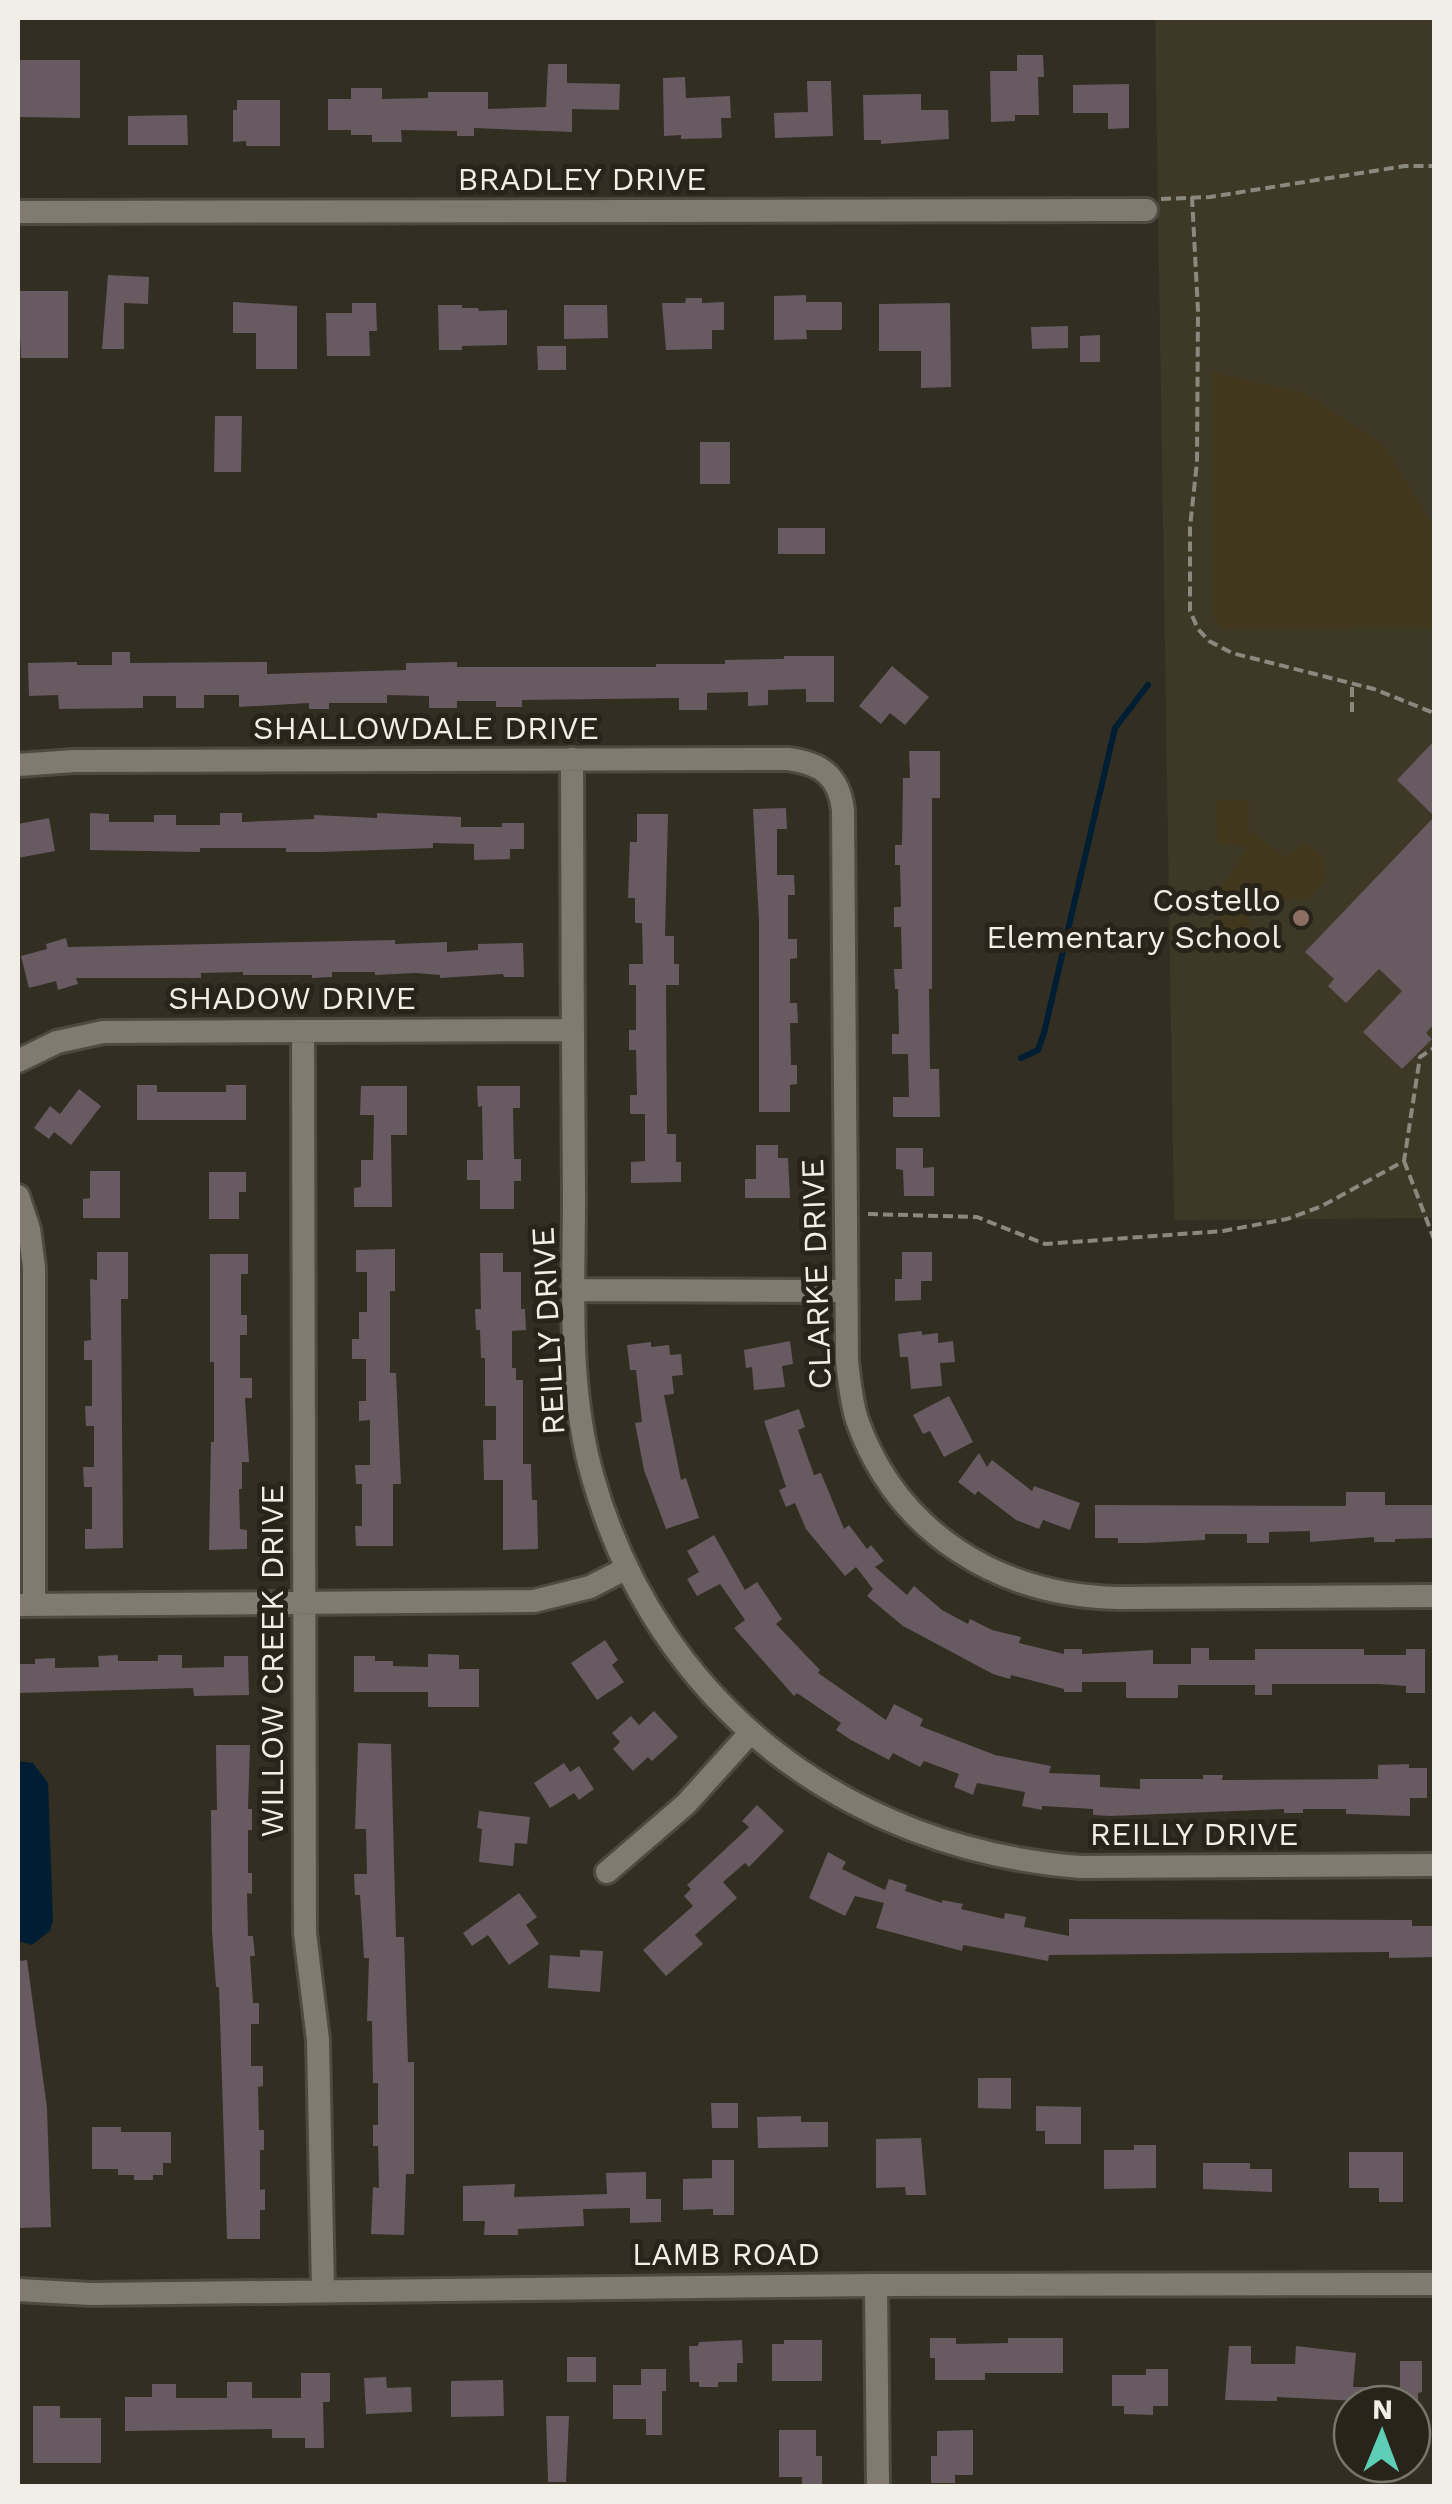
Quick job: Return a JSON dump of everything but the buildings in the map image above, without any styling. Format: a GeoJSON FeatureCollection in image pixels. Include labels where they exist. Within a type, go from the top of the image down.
{"type":"FeatureCollection","features":[{"type":"Feature","properties":{"kind":"street","name":"BRADLEY DRIVE"},"geometry":{"type":"LineString","coordinates":[[18,212],[1146,210]]}},
{"type":"Feature","properties":{"kind":"street","name":"SHALLOWDALE DRIVE"},"geometry":{"type":"LineString","coordinates":[[18,765],[74,761],[788,759],[814,764],[831,774]]}},
{"type":"Feature","properties":{"kind":"street","name":"REILLY DRIVE"},"geometry":{"type":"LineString","coordinates":[[572,760],[575,1363],[585,1442],[605,1514],[628,1568],[684,1661],[751,1732],[849,1802],[913,1832],[990,1855],[1081,1867],[1434,1865]]}},
{"type":"Feature","properties":{"kind":"street","name":"CLARKE DRIVE"},"geometry":{"type":"LineString","coordinates":[[831,774],[843,810],[847,1360],[852,1401],[870,1450],[887,1478],[928,1527],[992,1572],[1043,1590],[1096,1597],[1434,1596]]}},
{"type":"Feature","properties":{"kind":"street","name":"SHADOW DRIVE"},"geometry":{"type":"LineString","coordinates":[[18,1062],[57,1042],[103,1032],[572,1030]]}},
{"type":"Feature","properties":{"kind":"street","name":"WILLOW CREEK DRIVE"},"geometry":{"type":"LineString","coordinates":[[304,1031],[305,1933],[318,2040],[323,2290]]}},
{"type":"Feature","properties":{"kind":"street"},"geometry":{"type":"LineString","coordinates":[[18,1196],[29,1229],[34,1267],[26,1605],[534,1600],[590,1587],[628,1568]]}},
{"type":"Feature","properties":{"kind":"street"},"geometry":{"type":"LineString","coordinates":[[574,1290],[846,1290]]}},
{"type":"Feature","properties":{"kind":"street"},"geometry":{"type":"LineString","coordinates":[[607,1872],[686,1804],[751,1732]]}},
{"type":"Feature","properties":{"kind":"street","name":"LAMB ROAD"},"geometry":{"type":"LineString","coordinates":[[18,2290],[90,2294],[1434,2284]]}},
{"type":"Feature","properties":{"kind":"street"},"geometry":{"type":"LineString","coordinates":[[876,2286],[878,2486]]}},
{"type":"Feature","properties":{"kind":"path"},"geometry":{"type":"LineString","coordinates":[[1146,210],[1158,199],[1405,166],[1434,166]]}},
{"type":"Feature","properties":{"kind":"path"},"geometry":{"type":"LineString","coordinates":[[1192,197],[1198,311],[1198,462],[1190,528],[1190,611],[1198,629],[1209,641],[1232,653],[1352,684],[1434,713]]}},
{"type":"Feature","properties":{"kind":"path"},"geometry":{"type":"LineString","coordinates":[[1352,684],[1352,712]]}},
{"type":"Feature","properties":{"kind":"path"},"geometry":{"type":"LineString","coordinates":[[1434,1048],[1420,1058],[1404,1161],[1434,1240]]}},
{"type":"Feature","properties":{"kind":"path"},"geometry":{"type":"LineString","coordinates":[[868,1214],[977,1217],[1045,1244],[1223,1231],[1287,1218],[1322,1206],[1404,1161]]}},
{"type":"Feature","properties":{"kind":"shaded area","name":"Costello Elementary School"},"geometry":{"type":"Polygon","coordinates":[[[1155,18],[1434,18],[1434,1218],[1174,1220],[1155,18]]]}},
{"type":"Feature","properties":{"kind":"shaded area"},"geometry":{"type":"Polygon","coordinates":[[[1212,372],[1304,393],[1384,445],[1434,527],[1434,628],[1223,629],[1212,615],[1212,372]]]}},
{"type":"Feature","properties":{"kind":"shaded area"},"geometry":{"type":"Polygon","coordinates":[[[1249,800],[1248,830],[1286,857],[1305,842],[1324,858],[1326,878],[1308,900],[1249,898],[1250,935],[1219,934],[1218,894],[1248,846],[1218,845],[1216,801],[1249,800]]]}},
{"type":"Feature","properties":{"kind":"water"},"geometry":{"type":"Polygon","coordinates":[[[18,1761],[33,1763],[48,1783],[53,1921],[50,1931],[32,1945],[18,1941],[18,1761]]]}},
{"type":"Feature","properties":{"kind":"waterway"},"geometry":{"type":"LineString","coordinates":[[1021,1058],[1038,1050],[1044,1033],[1115,728],[1148,685]]}},
{"type":"Feature","properties":{"kind":"place","name":"Costello Elementary School"},"geometry":{"type":"Point","coordinates":[1301,918]}}]}
